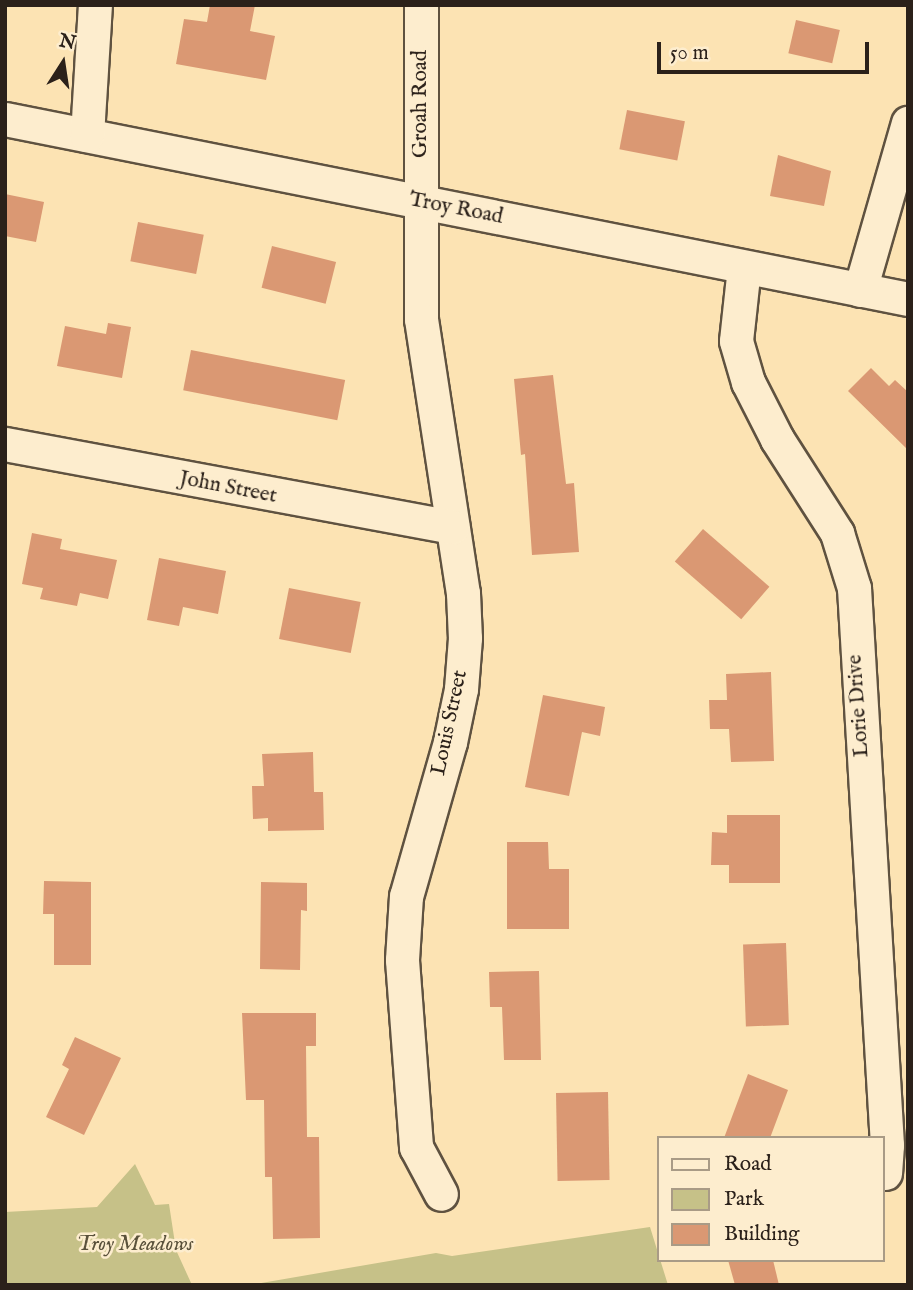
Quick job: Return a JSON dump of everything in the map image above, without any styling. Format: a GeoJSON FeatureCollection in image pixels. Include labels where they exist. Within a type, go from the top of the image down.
{"type":"FeatureCollection","features":[{"type":"Feature","properties":{"kind":"street"},"geometry":{"type":"LineString","coordinates":[[87,135],[95,5]]}},
{"type":"Feature","properties":{"kind":"street","name":"Groah Road"},"geometry":{"type":"LineString","coordinates":[[421,5],[422,203]]}},
{"type":"Feature","properties":{"kind":"street","name":"Troy Road"},"geometry":{"type":"LineString","coordinates":[[5,118],[908,299]]}},
{"type":"Feature","properties":{"kind":"street"},"geometry":{"type":"LineString","coordinates":[[860,290],[908,123]]}},
{"type":"Feature","properties":{"kind":"street","name":"Louis Street"},"geometry":{"type":"LineString","coordinates":[[422,203],[421,320],[463,593],[461,689],[406,896],[402,960],[416,1147],[441,1194]]}},
{"type":"Feature","properties":{"kind":"street","name":"Lorie Drive"},"geometry":{"type":"LineString","coordinates":[[744,267],[736,341],[748,382],[777,439],[837,533],[854,588],[887,1145],[885,1173]]}},
{"type":"Feature","properties":{"kind":"street","name":"John Street"},"geometry":{"type":"LineString","coordinates":[[5,444],[452,527]]}},
{"type":"Feature","properties":{"kind":"green space","name":"Troy Meadows"},"geometry":{"type":"Polygon","coordinates":[[[135,1164],[155,1205],[169,1204],[176,1250],[192,1285],[5,1285],[5,1212],[97,1207],[135,1164]]]}},
{"type":"Feature","properties":{"kind":"green space","name":"Troy Meadows"},"geometry":{"type":"Polygon","coordinates":[[[650,1227],[657,1250],[657,1262],[661,1262],[668,1285],[249,1285],[436,1253],[452,1256],[650,1227]]]}},
{"type":"Feature","properties":{"kind":"building"},"geometry":{"type":"Polygon","coordinates":[[[210,5],[255,5],[250,31],[275,36],[266,80],[176,64],[184,19],[207,22],[210,5]]]}},
{"type":"Feature","properties":{"kind":"building"},"geometry":{"type":"Polygon","coordinates":[[[796,20],[840,30],[832,63],[788,53],[796,20]]]}},
{"type":"Feature","properties":{"kind":"building"},"geometry":{"type":"Polygon","coordinates":[[[627,110],[685,121],[677,161],[619,149],[627,110]]]}},
{"type":"Feature","properties":{"kind":"building"},"geometry":{"type":"Polygon","coordinates":[[[778,155],[831,171],[824,206],[770,196],[778,155]]]}},
{"type":"Feature","properties":{"kind":"building"},"geometry":{"type":"Polygon","coordinates":[[[5,194],[44,202],[36,242],[5,236],[5,194]]]}},
{"type":"Feature","properties":{"kind":"building"},"geometry":{"type":"Polygon","coordinates":[[[138,222],[204,235],[196,274],[130,261],[138,222]]]}},
{"type":"Feature","properties":{"kind":"building"},"geometry":{"type":"Polygon","coordinates":[[[272,246],[336,262],[326,304],[262,288],[272,246]]]}},
{"type":"Feature","properties":{"kind":"building"},"geometry":{"type":"Polygon","coordinates":[[[108,323],[131,327],[122,378],[57,366],[65,326],[106,334],[108,323]]]}},
{"type":"Feature","properties":{"kind":"building"},"geometry":{"type":"Polygon","coordinates":[[[191,350],[345,380],[337,420],[183,390],[191,350]]]}},
{"type":"Feature","properties":{"kind":"building"},"geometry":{"type":"Polygon","coordinates":[[[871,368],[889,386],[895,380],[908,392],[908,450],[848,391],[871,368]]]}},
{"type":"Feature","properties":{"kind":"building"},"geometry":{"type":"Polygon","coordinates":[[[553,375],[566,484],[574,483],[579,552],[532,555],[525,454],[521,455],[514,379],[553,375]]]}},
{"type":"Feature","properties":{"kind":"building"},"geometry":{"type":"Polygon","coordinates":[[[703,529],[769,587],[741,619],[675,561],[703,529]]]}},
{"type":"Feature","properties":{"kind":"building"},"geometry":{"type":"Polygon","coordinates":[[[32,533],[62,539],[60,549],[117,560],[108,599],[80,593],[77,606],[40,599],[43,588],[22,584],[32,533]]]}},
{"type":"Feature","properties":{"kind":"building"},"geometry":{"type":"Polygon","coordinates":[[[159,558],[226,571],[218,614],[183,607],[179,626],[147,620],[159,558]]]}},
{"type":"Feature","properties":{"kind":"building"},"geometry":{"type":"Polygon","coordinates":[[[289,588],[361,602],[351,653],[279,639],[289,588]]]}},
{"type":"Feature","properties":{"kind":"building"},"geometry":{"type":"Polygon","coordinates":[[[771,672],[774,761],[731,762],[729,729],[710,729],[709,700],[727,700],[726,674],[771,672]]]}},
{"type":"Feature","properties":{"kind":"building"},"geometry":{"type":"Polygon","coordinates":[[[543,695],[605,707],[600,736],[582,732],[569,796],[525,787],[543,695]]]}},
{"type":"Feature","properties":{"kind":"building"},"geometry":{"type":"Polygon","coordinates":[[[313,752],[314,792],[323,792],[324,830],[268,831],[268,818],[253,819],[252,786],[264,786],[262,754],[313,752]]]}},
{"type":"Feature","properties":{"kind":"building"},"geometry":{"type":"Polygon","coordinates":[[[727,815],[780,815],[780,883],[729,883],[729,865],[711,865],[712,832],[727,833],[727,815]]]}},
{"type":"Feature","properties":{"kind":"building"},"geometry":{"type":"Polygon","coordinates":[[[507,842],[548,842],[549,869],[569,869],[569,929],[507,929],[507,842]]]}},
{"type":"Feature","properties":{"kind":"building"},"geometry":{"type":"Polygon","coordinates":[[[44,881],[91,882],[91,965],[54,965],[54,914],[43,914],[44,881]]]}},
{"type":"Feature","properties":{"kind":"building"},"geometry":{"type":"Polygon","coordinates":[[[261,882],[307,883],[307,911],[301,910],[300,970],[260,969],[261,882]]]}},
{"type":"Feature","properties":{"kind":"building"},"geometry":{"type":"Polygon","coordinates":[[[786,943],[789,1025],[746,1026],[743,945],[786,943]]]}},
{"type":"Feature","properties":{"kind":"building"},"geometry":{"type":"Polygon","coordinates":[[[539,971],[541,1060],[504,1060],[502,1007],[490,1007],[489,972],[539,971]]]}},
{"type":"Feature","properties":{"kind":"building"},"geometry":{"type":"Polygon","coordinates":[[[242,1013],[316,1013],[316,1046],[306,1046],[307,1137],[319,1137],[320,1238],[273,1239],[272,1177],[265,1177],[264,1100],[246,1100],[242,1013]]]}},
{"type":"Feature","properties":{"kind":"building"},"geometry":{"type":"Polygon","coordinates":[[[75,1037],[121,1058],[84,1135],[46,1117],[69,1069],[62,1065],[75,1037]]]}},
{"type":"Feature","properties":{"kind":"building"},"geometry":{"type":"Polygon","coordinates":[[[748,1074],[788,1090],[771,1136],[725,1136],[748,1074]]]}},
{"type":"Feature","properties":{"kind":"building"},"geometry":{"type":"Polygon","coordinates":[[[608,1092],[610,1180],[558,1181],[556,1093],[608,1092]]]}},
{"type":"Feature","properties":{"kind":"building"},"geometry":{"type":"Polygon","coordinates":[[[729,1262],[773,1262],[779,1285],[735,1285],[729,1262]]]}}]}
